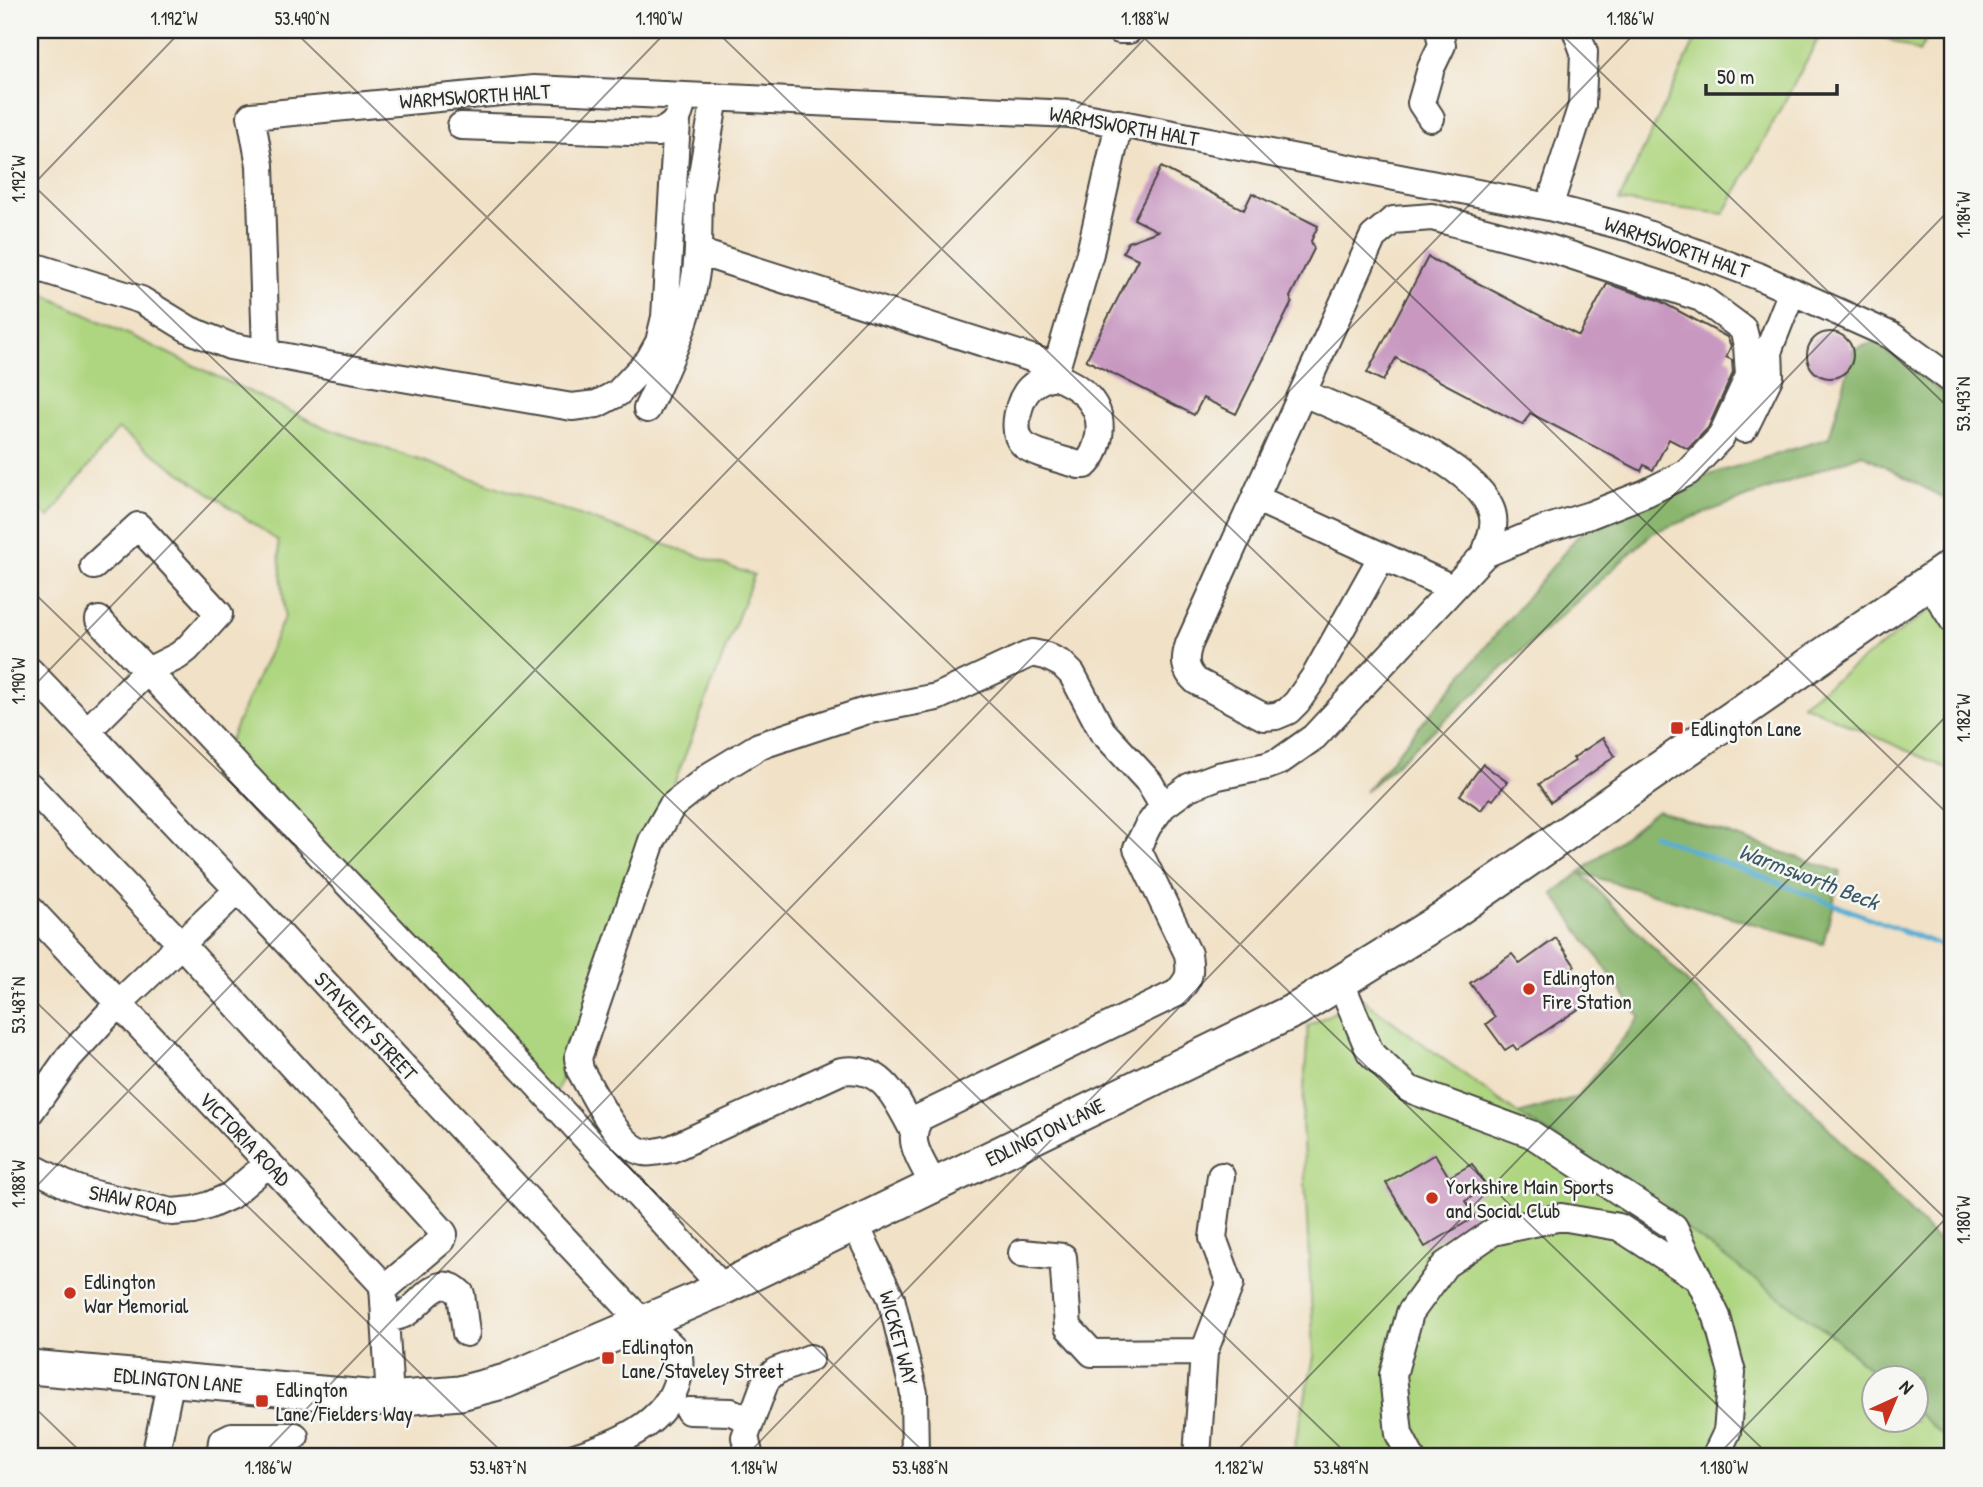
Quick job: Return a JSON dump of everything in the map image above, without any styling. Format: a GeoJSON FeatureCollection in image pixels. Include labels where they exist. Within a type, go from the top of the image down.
{"type":"FeatureCollection","features":[{"type":"Feature","properties":{"kind":"main road","name":"EDLINGTON LANE"},"geometry":{"type":"LineString","coordinates":[[30,1367],[390,1399],[460,1393],[506,1381],[723,1288],[1297,1009],[1447,916],[1941,574]]}},
{"type":"Feature","properties":{"kind":"street"},"geometry":{"type":"LineString","coordinates":[[1119,30],[1129,30]]}},
{"type":"Feature","properties":{"kind":"street"},"geometry":{"type":"LineString","coordinates":[[1416,107],[1442,45],[1439,30]]}},
{"type":"Feature","properties":{"kind":"street"},"geometry":{"type":"LineString","coordinates":[[1549,207],[1582,105],[1584,51],[1576,30]]}},
{"type":"Feature","properties":{"kind":"street","name":"WARMSWORTH HALT"},"geometry":{"type":"LineString","coordinates":[[266,352],[260,165],[251,116],[534,89],[681,108],[715,97],[1070,114],[1549,207],[1634,229],[1758,276],[1892,336],[1953,381]]}},
{"type":"Feature","properties":{"kind":"street"},"geometry":{"type":"LineString","coordinates":[[647,409],[683,331],[698,271],[699,192],[715,97]]}},
{"type":"Feature","properties":{"kind":"street"},"geometry":{"type":"LineString","coordinates":[[461,126],[658,133],[671,127],[681,108]]}},
{"type":"Feature","properties":{"kind":"street"},"geometry":{"type":"LineString","coordinates":[[30,265],[141,300],[202,336],[230,345],[572,407],[597,404],[618,393],[649,360],[659,342],[665,317],[681,108]]}},
{"type":"Feature","properties":{"kind":"street"},"geometry":{"type":"LineString","coordinates":[[698,249],[717,258],[1055,371],[1083,280],[1119,123]]}},
{"type":"Feature","properties":{"kind":"street"},"geometry":{"type":"LineString","coordinates":[[912,1128],[920,1117],[1177,993],[1189,979],[1188,954],[1137,848],[1148,826],[1163,806],[1189,787],[1218,776],[1280,761],[1314,737],[1485,554],[1542,530],[1646,493],[1688,472],[1721,437],[1749,376],[1743,329],[1701,298],[1549,248],[1432,217],[1393,220],[1373,237],[1189,644],[1185,666],[1189,675],[1264,717],[1288,711],[1315,676],[1382,556]]}},
{"type":"Feature","properties":{"kind":"street"},"geometry":{"type":"LineString","coordinates":[[1744,429],[1770,376],[1769,349],[1792,291]]}},
{"type":"Feature","properties":{"kind":"street"},"geometry":{"type":"LineString","coordinates":[[1303,393],[1372,422],[1449,464],[1479,487],[1491,508],[1494,526],[1485,554]]}},
{"type":"Feature","properties":{"kind":"street"},"geometry":{"type":"LineString","coordinates":[[1255,498],[1452,588]]}},
{"type":"Feature","properties":{"kind":"street"},"geometry":{"type":"LineString","coordinates":[[87,731],[146,672],[187,649],[219,614],[138,526],[94,566]]}},
{"type":"Feature","properties":{"kind":"street"},"geometry":{"type":"LineString","coordinates":[[1941,574],[1953,620]]}},
{"type":"Feature","properties":{"kind":"street"},"geometry":{"type":"LineString","coordinates":[[99,620],[463,1009],[534,1081],[723,1288]]}},
{"type":"Feature","properties":{"kind":"street"},"geometry":{"type":"LineString","coordinates":[[934,1186],[912,1139],[912,1128],[892,1093],[879,1078],[864,1071],[841,1071],[671,1149],[645,1153],[633,1148],[621,1137],[580,1070],[578,1058],[652,841],[672,806],[710,775],[758,746],[865,712],[937,697],[1032,653],[1062,664],[1072,674],[1102,731],[1149,782],[1163,806]]}},
{"type":"Feature","properties":{"kind":"street","name":"STAVELEY STREET"},"geometry":{"type":"LineString","coordinates":[[30,671],[643,1323],[668,1343],[678,1356],[679,1373],[675,1392],[656,1415],[639,1429],[617,1441],[574,1457]]}},
{"type":"Feature","properties":{"kind":"street"},"geometry":{"type":"LineString","coordinates":[[30,786],[182,945],[442,1231],[442,1240],[383,1290],[390,1399]]}},
{"type":"Feature","properties":{"kind":"street"},"geometry":{"type":"LineString","coordinates":[[30,1112],[69,1057],[117,1005],[238,890]]}},
{"type":"Feature","properties":{"kind":"street","name":"VICTORIA ROAD"},"geometry":{"type":"LineString","coordinates":[[30,909],[117,1005],[383,1285],[383,1290]]}},
{"type":"Feature","properties":{"kind":"street"},"geometry":{"type":"LineString","coordinates":[[1341,983],[1370,1052],[1409,1089],[1531,1134],[1674,1227],[1717,1317],[1732,1373],[1727,1432],[1715,1457]]}},
{"type":"Feature","properties":{"kind":"street","name":"SHAW ROAD"},"geometry":{"type":"LineString","coordinates":[[30,1166],[86,1192],[172,1212],[194,1210],[230,1196],[269,1163]]}},
{"type":"Feature","properties":{"kind":"street"},"geometry":{"type":"LineString","coordinates":[[1197,1457],[1204,1352],[1230,1284],[1213,1238],[1221,1176]]}},
{"type":"Feature","properties":{"kind":"street"},"geometry":{"type":"LineString","coordinates":[[1411,1457],[1399,1434],[1393,1375],[1410,1312],[1445,1265],[1493,1232],[1561,1217],[1619,1227],[1700,1279]]}},
{"type":"Feature","properties":{"kind":"street","name":"WICKET WAY"},"geometry":{"type":"LineString","coordinates":[[855,1224],[891,1298],[914,1393],[915,1457]]}},
{"type":"Feature","properties":{"kind":"street"},"geometry":{"type":"LineString","coordinates":[[1022,1253],[1063,1256],[1068,1327],[1092,1353],[1204,1352]]}},
{"type":"Feature","properties":{"kind":"street"},"geometry":{"type":"LineString","coordinates":[[385,1319],[407,1312],[435,1289],[446,1284],[461,1294],[466,1333]]}},
{"type":"Feature","properties":{"kind":"street"},"geometry":{"type":"LineString","coordinates":[[750,1457],[745,1437],[766,1380],[776,1371],[810,1358]]}},
{"type":"Feature","properties":{"kind":"street"},"geometry":{"type":"LineString","coordinates":[[155,1457],[171,1379]]}},
{"type":"Feature","properties":{"kind":"street"},"geometry":{"type":"LineString","coordinates":[[689,1411],[731,1412],[751,1422]]}},
{"type":"Feature","properties":{"kind":"street"},"geometry":{"type":"LineString","coordinates":[[220,1457],[222,1441],[232,1436],[295,1436]]}},
{"type":"Feature","properties":{"kind":"green space"},"geometry":{"type":"Polygon","coordinates":[[[1700,30],[1823,30],[1724,214],[1619,201],[1700,30]]]}},
{"type":"Feature","properties":{"kind":"green space"},"geometry":{"type":"Polygon","coordinates":[[[1868,30],[1931,30],[1919,52],[1868,30]]]}},
{"type":"Feature","properties":{"kind":"green space"},"geometry":{"type":"Polygon","coordinates":[[[30,288],[326,428],[754,575],[552,1103],[226,748],[285,616],[278,541],[118,429],[49,517],[30,505],[30,288]]]}},
{"type":"Feature","properties":{"kind":"green space"},"geometry":{"type":"Polygon","coordinates":[[[1875,342],[1953,400],[1953,503],[1862,454],[1654,532],[1365,792],[1601,508],[1829,438],[1854,349],[1875,342]]]}},
{"type":"Feature","properties":{"kind":"green space"},"geometry":{"type":"Polygon","coordinates":[[[1953,593],[1953,771],[1802,704],[1953,593]]]}},
{"type":"Feature","properties":{"kind":"green space"},"geometry":{"type":"Polygon","coordinates":[[[1657,810],[1841,872],[1823,944],[1581,873],[1953,1256],[1953,1445],[1930,1424],[1930,1364],[1864,1364],[1835,1338],[1603,1168],[1518,1114],[1577,1097],[1640,1017],[1553,894],[1657,810]]]}},
{"type":"Feature","properties":{"kind":"green space"},"geometry":{"type":"Polygon","coordinates":[[[1361,998],[1518,1114],[1603,1168],[1835,1338],[1864,1364],[1860,1364],[1860,1434],[1930,1434],[1930,1424],[1953,1445],[1953,1457],[1292,1457],[1314,1357],[1302,1123],[1308,1026],[1361,998]]]}},
{"type":"Feature","properties":{"kind":"building"},"geometry":{"type":"Polygon","coordinates":[[[1161,167],[1244,210],[1252,193],[1318,226],[1311,241],[1314,249],[1290,297],[1292,302],[1236,414],[1203,398],[1194,415],[1086,360],[1138,259],[1123,252],[1128,242],[1158,231],[1134,219],[1161,167]]]}},
{"type":"Feature","properties":{"kind":"building"},"geometry":{"type":"Polygon","coordinates":[[[1428,257],[1579,336],[1607,284],[1658,300],[1727,337],[1731,346],[1726,357],[1732,360],[1733,373],[1708,428],[1688,449],[1669,439],[1653,470],[1644,465],[1641,471],[1530,413],[1523,425],[1396,358],[1383,381],[1367,373],[1428,257]]]}},
{"type":"Feature","properties":{"kind":"building"},"geometry":{"type":"Polygon","coordinates":[[[1830,332],[1846,339],[1853,355],[1846,371],[1830,378],[1814,371],[1807,355],[1814,339],[1830,332]]]}},
{"type":"Feature","properties":{"kind":"building"},"geometry":{"type":"Polygon","coordinates":[[[1603,738],[1615,756],[1551,802],[1539,784],[1575,761],[1573,758],[1603,738]]]}},
{"type":"Feature","properties":{"kind":"building"},"geometry":{"type":"Polygon","coordinates":[[[1483,764],[1507,782],[1481,810],[1460,795],[1483,764]]]}},
{"type":"Feature","properties":{"kind":"building","name":"Edlington Fire Station"},"geometry":{"type":"Polygon","coordinates":[[[1556,938],[1575,966],[1570,969],[1592,1000],[1517,1050],[1513,1045],[1505,1050],[1486,1024],[1495,1017],[1470,983],[1512,954],[1520,964],[1556,938]]]}},
{"type":"Feature","properties":{"kind":"building","name":"Yorkshire Main Sports and Social Club"},"geometry":{"type":"Polygon","coordinates":[[[1435,1154],[1449,1177],[1472,1164],[1487,1188],[1465,1201],[1475,1217],[1425,1247],[1386,1183],[1435,1154]]]}},
{"type":"Feature","properties":{"kind":"waterway","name":"Warmsworth Beck"},"geometry":{"type":"LineString","coordinates":[[1653,835],[1953,950]]}},
{"type":"Feature","properties":{"kind":"place","name":"Edlington Lane"},"geometry":{"type":"Point","coordinates":[1677,728]}},
{"type":"Feature","properties":{"kind":"place","name":"Edlington Fire Station"},"geometry":{"type":"Point","coordinates":[1529,989]}},
{"type":"Feature","properties":{"kind":"place","name":"Yorkshire Main Sports and Social Club"},"geometry":{"type":"Point","coordinates":[1432,1198]}},
{"type":"Feature","properties":{"kind":"place","name":"Edlington War Memorial"},"geometry":{"type":"Point","coordinates":[70,1293]}},
{"type":"Feature","properties":{"kind":"place","name":"Edlington Lane/Staveley Street"},"geometry":{"type":"Point","coordinates":[608,1358]}},
{"type":"Feature","properties":{"kind":"place","name":"Edlington Lane/Fielders Way"},"geometry":{"type":"Point","coordinates":[262,1401]}}]}
